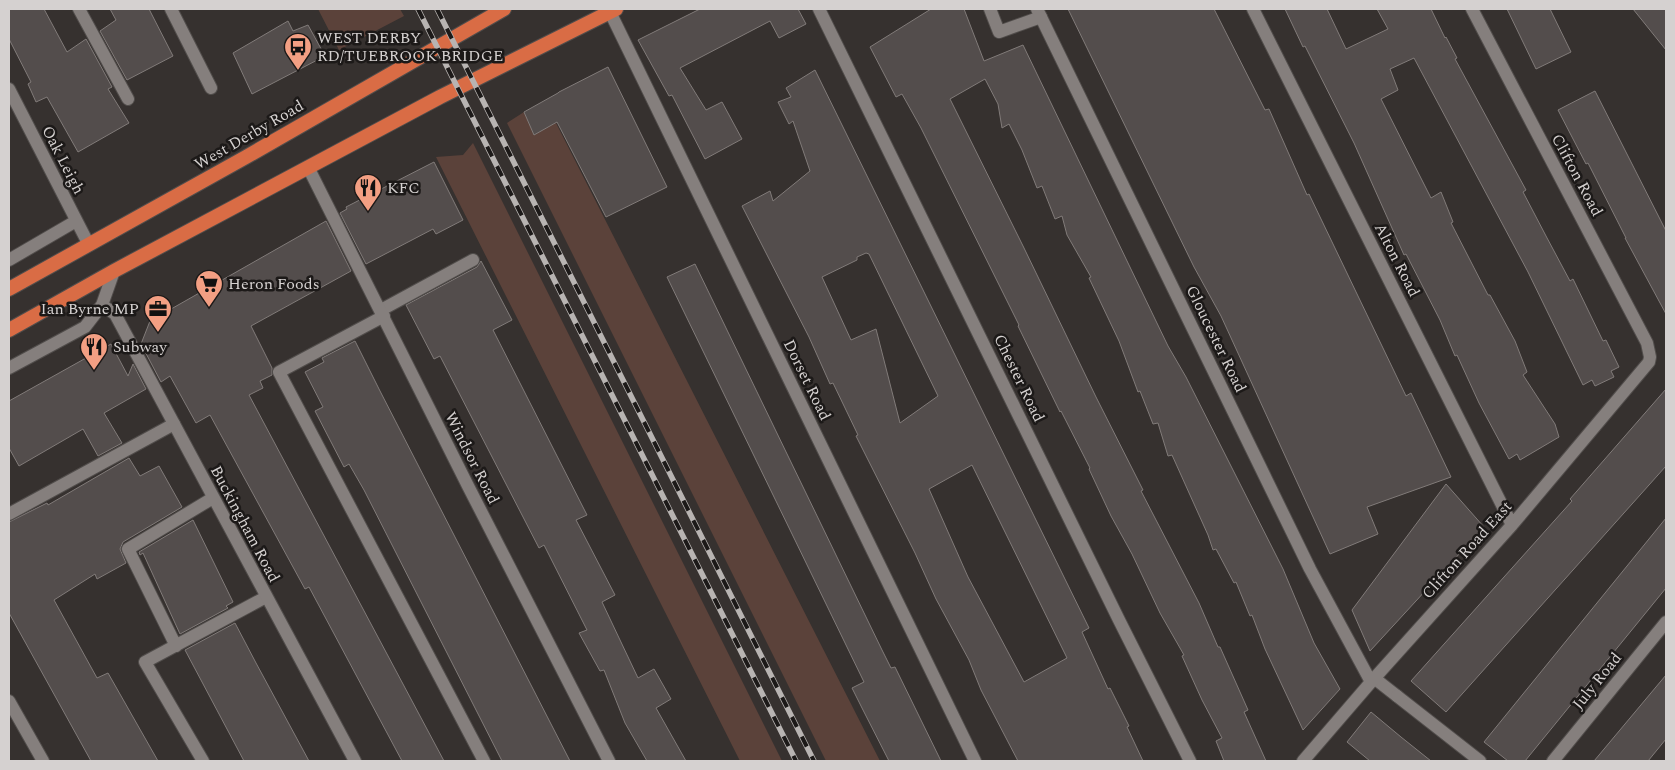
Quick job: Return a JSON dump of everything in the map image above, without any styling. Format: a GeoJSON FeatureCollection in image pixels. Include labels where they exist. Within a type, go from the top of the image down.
{"type":"FeatureCollection","features":[{"type":"Feature","properties":{"kind":"highway","name":"West Derby Road"},"geometry":{"type":"LineString","coordinates":[[9,289],[239,161],[504,9]]}},
{"type":"Feature","properties":{"kind":"highway"},"geometry":{"type":"LineString","coordinates":[[9,330],[114,271],[440,97],[613,11]]}},
{"type":"Feature","properties":{"kind":"street"},"geometry":{"type":"LineString","coordinates":[[79,9],[128,99]]}},
{"type":"Feature","properties":{"kind":"street"},"geometry":{"type":"LineString","coordinates":[[171,9],[211,88]]}},
{"type":"Feature","properties":{"kind":"street","name":"Chester Road"},"geometry":{"type":"LineString","coordinates":[[819,9],[1190,761]]}},
{"type":"Feature","properties":{"kind":"street"},"geometry":{"type":"LineString","coordinates":[[990,9],[999,32],[1039,13]]}},
{"type":"Feature","properties":{"kind":"street","name":"Alton Road"},"geometry":{"type":"LineString","coordinates":[[1253,9],[1512,525]]}},
{"type":"Feature","properties":{"kind":"street","name":"Clifton Road"},"geometry":{"type":"LineString","coordinates":[[1472,9],[1647,343],[1650,356]]}},
{"type":"Feature","properties":{"kind":"street","name":"Dorset Road"},"geometry":{"type":"LineString","coordinates":[[613,11],[975,761]]}},
{"type":"Feature","properties":{"kind":"street","name":"Gloucester Road"},"geometry":{"type":"LineString","coordinates":[[1039,13],[1310,569],[1373,680]]}},
{"type":"Feature","properties":{"kind":"street","name":"Oak Leigh"},"geometry":{"type":"LineString","coordinates":[[9,89],[89,245]]}},
{"type":"Feature","properties":{"kind":"street","name":"Windsor Road"},"geometry":{"type":"LineString","coordinates":[[308,167],[609,761]]}},
{"type":"Feature","properties":{"kind":"street"},"geometry":{"type":"LineString","coordinates":[[9,260],[76,221]]}},
{"type":"Feature","properties":{"kind":"street"},"geometry":{"type":"LineString","coordinates":[[473,260],[278,372],[484,761]]}},
{"type":"Feature","properties":{"kind":"street"},"geometry":{"type":"LineString","coordinates":[[9,368],[85,327],[102,305],[114,271]]}},
{"type":"Feature","properties":{"kind":"street","name":"Buckingham Road"},"geometry":{"type":"LineString","coordinates":[[102,305],[115,314],[355,761]]}},
{"type":"Feature","properties":{"kind":"street","name":"Clifton Road East"},"geometry":{"type":"LineString","coordinates":[[1302,761],[1512,525],[1636,378],[1649,362],[1650,356]]}},
{"type":"Feature","properties":{"kind":"street"},"geometry":{"type":"LineString","coordinates":[[9,514],[174,424]]}},
{"type":"Feature","properties":{"kind":"street"},"geometry":{"type":"LineString","coordinates":[[176,646],[128,549],[213,498]]}},
{"type":"Feature","properties":{"kind":"street"},"geometry":{"type":"LineString","coordinates":[[203,761],[145,662],[266,597]]}},
{"type":"Feature","properties":{"kind":"street","name":"July Road"},"geometry":{"type":"LineString","coordinates":[[1553,761],[1666,622]]}},
{"type":"Feature","properties":{"kind":"street"},"geometry":{"type":"LineString","coordinates":[[1373,680],[1397,696],[1480,761]]}},
{"type":"Feature","properties":{"kind":"street"},"geometry":{"type":"LineString","coordinates":[[9,701],[43,761]]}},
{"type":"Feature","properties":{"kind":"shaded area"},"geometry":{"type":"Polygon","coordinates":[[[318,9],[400,9],[404,16],[339,50],[318,9]]]}},
{"type":"Feature","properties":{"kind":"shaded area"},"geometry":{"type":"Polygon","coordinates":[[[524,112],[534,134],[556,123],[880,761],[826,761],[507,123],[524,112]]]}},
{"type":"Feature","properties":{"kind":"shaded area"},"geometry":{"type":"Polygon","coordinates":[[[473,143],[782,761],[740,761],[436,157],[463,155],[473,143]]]}},
{"type":"Feature","properties":{"kind":"building"},"geometry":{"type":"Polygon","coordinates":[[[9,9],[44,9],[67,52],[86,39],[112,87],[108,89],[129,123],[78,152],[47,97],[36,102],[28,84],[31,82],[9,39],[9,9]]]}},
{"type":"Feature","properties":{"kind":"building"},"geometry":{"type":"Polygon","coordinates":[[[110,9],[149,9],[173,56],[127,80],[100,31],[116,20],[110,9]]]}},
{"type":"Feature","properties":{"kind":"building"},"geometry":{"type":"Polygon","coordinates":[[[700,9],[798,9],[806,24],[779,38],[770,21],[680,68],[706,110],[722,102],[742,139],[705,159],[672,95],[669,96],[638,40],[700,9]]]}},
{"type":"Feature","properties":{"kind":"building"},"geometry":{"type":"Polygon","coordinates":[[[931,9],[964,9],[984,61],[1023,45],[1168,346],[1186,377],[1283,569],[1314,643],[1340,689],[1303,730],[1236,582],[1234,583],[1216,549],[1213,550],[1172,455],[1168,456],[1158,423],[1153,424],[1140,391],[1138,392],[1119,341],[1089,278],[1091,277],[1067,235],[1062,216],[1055,219],[1042,186],[1037,188],[1009,124],[1002,128],[998,104],[985,79],[950,99],[1143,490],[1141,491],[1199,603],[1248,710],[1244,712],[1266,761],[1224,761],[1216,741],[1222,738],[1202,700],[1182,656],[1184,655],[1160,613],[1132,554],[1111,516],[1090,468],[1060,412],[921,128],[902,94],[896,97],[870,47],[931,9]]]}},
{"type":"Feature","properties":{"kind":"building"},"geometry":{"type":"Polygon","coordinates":[[[1068,9],[1214,9],[1265,110],[1269,109],[1307,195],[1309,194],[1406,396],[1411,393],[1451,477],[1367,507],[1378,534],[1330,554],[1221,316],[1194,267],[1068,9]]]}},
{"type":"Feature","properties":{"kind":"building"},"geometry":{"type":"Polygon","coordinates":[[[1285,9],[1327,9],[1346,49],[1388,29],[1377,9],[1431,9],[1457,58],[1455,59],[1526,190],[1523,192],[1546,236],[1570,281],[1573,279],[1603,341],[1606,340],[1619,367],[1611,371],[1614,377],[1595,386],[1592,380],[1583,385],[1528,272],[1414,58],[1390,69],[1398,90],[1381,99],[1431,198],[1441,192],[1453,222],[1451,223],[1488,295],[1490,295],[1515,341],[1527,372],[1523,375],[1555,424],[1559,437],[1520,460],[1517,454],[1509,459],[1479,403],[1457,355],[1455,356],[1440,320],[1406,254],[1404,255],[1354,143],[1285,9]]]}},
{"type":"Feature","properties":{"kind":"building"},"geometry":{"type":"Polygon","coordinates":[[[1507,9],[1550,9],[1571,52],[1536,69],[1507,9]]]}},
{"type":"Feature","properties":{"kind":"building"},"geometry":{"type":"Polygon","coordinates":[[[1633,9],[1666,9],[1666,50],[1633,9]]]}},
{"type":"Feature","properties":{"kind":"building"},"geometry":{"type":"Polygon","coordinates":[[[288,21],[293,31],[308,25],[325,56],[252,94],[233,53],[288,21]]]}},
{"type":"Feature","properties":{"kind":"building"},"geometry":{"type":"Polygon","coordinates":[[[608,67],[667,187],[606,217],[557,122],[534,135],[524,112],[608,67]]]}},
{"type":"Feature","properties":{"kind":"building"},"geometry":{"type":"Polygon","coordinates":[[[815,70],[1089,628],[1082,632],[1108,689],[1110,688],[1129,726],[1127,727],[1143,761],[1018,761],[856,436],[858,435],[833,383],[830,384],[809,337],[742,206],[770,191],[773,201],[810,171],[793,121],[789,124],[778,102],[791,97],[786,88],[815,70]],[[866,253],[857,257],[857,260],[822,277],[851,340],[876,329],[900,423],[938,396],[869,254],[866,253]],[[972,465],[929,489],[968,577],[1024,682],[1067,658],[972,465]]]}},
{"type":"Feature","properties":{"kind":"building"},"geometry":{"type":"Polygon","coordinates":[[[1595,91],[1666,231],[1666,314],[1625,238],[1588,163],[1586,164],[1558,110],[1595,91]]]}},
{"type":"Feature","properties":{"kind":"building"},"geometry":{"type":"Polygon","coordinates":[[[434,162],[463,220],[436,234],[433,229],[366,264],[340,213],[347,209],[346,207],[434,162]]]}},
{"type":"Feature","properties":{"kind":"building"},"geometry":{"type":"Polygon","coordinates":[[[326,221],[351,271],[251,326],[272,368],[272,375],[260,381],[263,388],[249,395],[444,761],[402,761],[309,587],[305,589],[210,415],[196,423],[170,376],[161,382],[141,344],[150,321],[326,221]]]}},
{"type":"Feature","properties":{"kind":"building"},"geometry":{"type":"Polygon","coordinates":[[[481,261],[512,320],[493,330],[587,515],[576,520],[615,595],[602,602],[638,678],[654,669],[671,699],[656,708],[686,761],[647,761],[625,723],[604,670],[600,671],[579,633],[587,630],[544,545],[539,548],[440,356],[434,359],[406,305],[477,267],[481,261]]]}},
{"type":"Feature","properties":{"kind":"building"},"geometry":{"type":"Polygon","coordinates":[[[695,264],[882,650],[891,668],[895,667],[941,761],[889,761],[852,688],[864,682],[667,277],[695,264]]]}},
{"type":"Feature","properties":{"kind":"building"},"geometry":{"type":"Polygon","coordinates":[[[355,341],[570,761],[502,761],[364,490],[349,464],[344,467],[315,411],[323,407],[305,372],[324,362],[322,358],[355,341]]]}},
{"type":"Feature","properties":{"kind":"building"},"geometry":{"type":"Polygon","coordinates":[[[111,344],[128,376],[133,364],[146,389],[104,413],[122,443],[98,456],[83,429],[19,466],[9,448],[9,401],[111,344]]]}},
{"type":"Feature","properties":{"kind":"building"},"geometry":{"type":"Polygon","coordinates":[[[1666,389],[1666,466],[1446,712],[1411,681],[1572,501],[1570,499],[1666,389]]]}},
{"type":"Feature","properties":{"kind":"building"},"geometry":{"type":"Polygon","coordinates":[[[129,458],[140,476],[159,466],[182,507],[123,542],[120,549],[126,563],[97,579],[95,574],[54,600],[97,678],[108,673],[158,761],[91,761],[9,613],[9,522],[47,503],[48,505],[129,458]]]}},
{"type":"Feature","properties":{"kind":"building"},"geometry":{"type":"Polygon","coordinates":[[[1446,484],[1484,527],[1370,651],[1352,610],[1446,484]]]}},
{"type":"Feature","properties":{"kind":"building"},"geometry":{"type":"Polygon","coordinates":[[[1666,518],[1666,588],[1525,761],[1508,761],[1484,742],[1666,518]]]}},
{"type":"Feature","properties":{"kind":"building"},"geometry":{"type":"Polygon","coordinates":[[[193,520],[233,602],[226,606],[228,608],[180,634],[143,553],[140,555],[139,552],[193,520]]]}},
{"type":"Feature","properties":{"kind":"building"},"geometry":{"type":"Polygon","coordinates":[[[235,623],[309,761],[244,761],[185,650],[235,623]]]}},
{"type":"Feature","properties":{"kind":"building"},"geometry":{"type":"Polygon","coordinates":[[[1666,675],[1666,739],[1648,761],[1594,761],[1666,675]]]}},
{"type":"Feature","properties":{"kind":"building"},"geometry":{"type":"Polygon","coordinates":[[[1371,712],[1431,761],[1370,761],[1347,742],[1371,712]]]}},
{"type":"Feature","properties":{"kind":"railway"},"geometry":{"type":"LineString","coordinates":[[418,9],[796,761]]}},
{"type":"Feature","properties":{"kind":"railway"},"geometry":{"type":"LineString","coordinates":[[437,9],[814,761]]}},
{"type":"Feature","properties":{"kind":"place","name":"WEST DERBY RD/TUEBROOK BRIDGE"},"geometry":{"type":"Point","coordinates":[298,71]}},
{"type":"Feature","properties":{"kind":"place","name":"KFC"},"geometry":{"type":"Point","coordinates":[368,212]}},
{"type":"Feature","properties":{"kind":"place","name":"Heron Foods"},"geometry":{"type":"Point","coordinates":[209,308]}},
{"type":"Feature","properties":{"kind":"place","name":"Ian Byrne MP"},"geometry":{"type":"Point","coordinates":[158,333]}},
{"type":"Feature","properties":{"kind":"place","name":"Subway"},"geometry":{"type":"Point","coordinates":[94,371]}}]}
